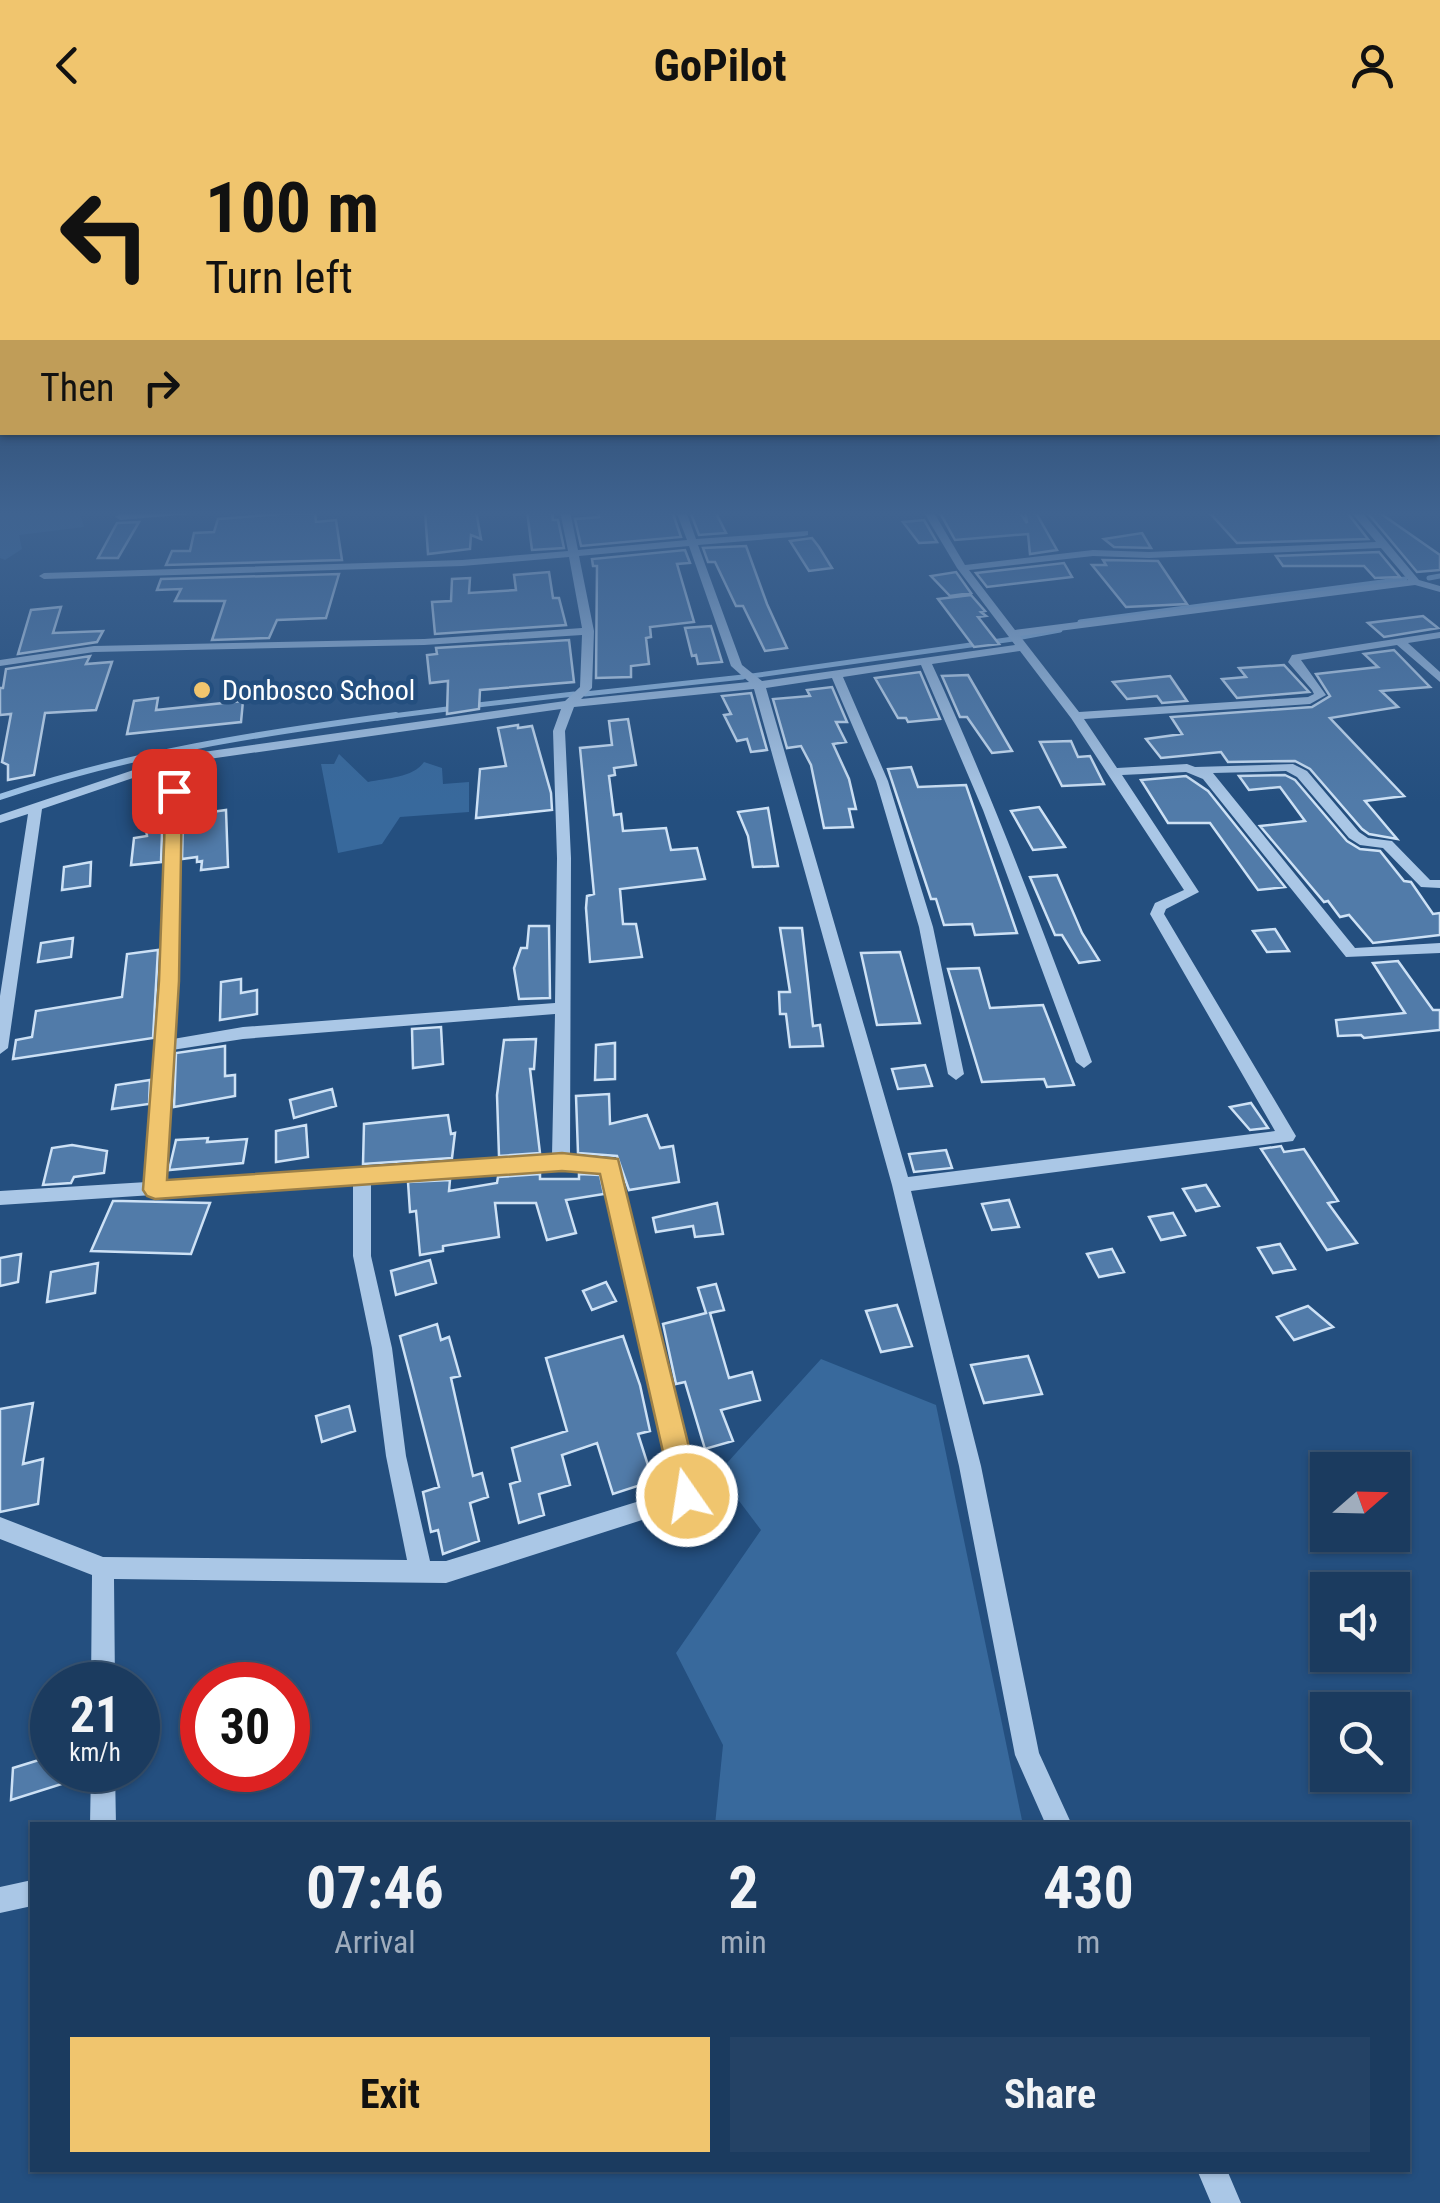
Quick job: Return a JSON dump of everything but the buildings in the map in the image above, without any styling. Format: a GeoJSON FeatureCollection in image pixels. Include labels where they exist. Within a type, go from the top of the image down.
{"type":"FeatureCollection","features":[{"type":"Feature","properties":{"kind":"street"},"geometry":{"type":"LineString","coordinates":[[562,1162],[560,1008],[564,858],[559,730],[569,704],[586,688],[588,631],[584,608]]}},
{"type":"Feature","properties":{"kind":"street"},"geometry":{"type":"LineString","coordinates":[[716,608],[737,666],[760,684],[901,1186],[970,1466],[1027,1754],[1057,1822]]}},
{"type":"Feature","properties":{"kind":"street"},"geometry":{"type":"LineString","coordinates":[[901,1186],[1286,1136],[1156,914],[1160,906],[1192,892],[1076,716],[994,608]]}},
{"type":"Feature","properties":{"kind":"street"},"geometry":{"type":"LineString","coordinates":[[1014,633],[1213,608]]}},
{"type":"Feature","properties":{"kind":"street"},"geometry":{"type":"LineString","coordinates":[[0,663],[94,649],[424,642],[588,631]]}},
{"type":"Feature","properties":{"kind":"street"},"geometry":{"type":"LineString","coordinates":[[1076,716],[1310,700],[1320,696],[1318,689],[1294,662],[1296,657],[1440,635]]}},
{"type":"Feature","properties":{"kind":"street"},"geometry":{"type":"LineString","coordinates":[[1399,641],[1440,678]]}},
{"type":"Feature","properties":{"kind":"street"},"geometry":{"type":"LineString","coordinates":[[0,819],[174,760],[569,704],[760,684],[1025,647]]}},
{"type":"Feature","properties":{"kind":"street"},"geometry":{"type":"LineString","coordinates":[[925,662],[966,750],[1084,1062]]}},
{"type":"Feature","properties":{"kind":"street"},"geometry":{"type":"LineString","coordinates":[[836,674],[882,781],[926,927],[956,1074]]}},
{"type":"Feature","properties":{"kind":"street"},"geometry":{"type":"LineString","coordinates":[[155,1190],[174,760]]}},
{"type":"Feature","properties":{"kind":"street"},"geometry":{"type":"LineString","coordinates":[[1112,772],[1288,767],[1302,774],[1354,836],[1365,842],[1387,844],[1426,884],[1440,884]]}},
{"type":"Feature","properties":{"kind":"street"},"geometry":{"type":"LineString","coordinates":[[1198,770],[1208,776],[1352,953],[1440,948]]}},
{"type":"Feature","properties":{"kind":"street"},"geometry":{"type":"LineString","coordinates":[[0,1048],[36,808]]}},
{"type":"Feature","properties":{"kind":"street"},"geometry":{"type":"LineString","coordinates":[[164,1046],[243,1032],[560,1008]]}},
{"type":"Feature","properties":{"kind":"street"},"geometry":{"type":"LineString","coordinates":[[0,1198],[562,1162],[610,1166],[687,1496],[446,1572],[103,1568],[0,1528]]}},
{"type":"Feature","properties":{"kind":"street"},"geometry":{"type":"LineString","coordinates":[[362,1176],[362,1256],[382,1348],[396,1456],[421,1572]]}},
{"type":"Feature","properties":{"kind":"street"},"geometry":{"type":"LineString","coordinates":[[103,1568],[103,1662]]}},
{"type":"Feature","properties":{"kind":"street"},"geometry":{"type":"LineString","coordinates":[[103,1792],[103,1822]]}},
{"type":"Feature","properties":{"kind":"street"},"geometry":{"type":"LineString","coordinates":[[0,1900],[30,1893]]}},
{"type":"Feature","properties":{"kind":"street"},"geometry":{"type":"LineString","coordinates":[[1213,2172],[1226,2203]]}},
{"type":"Feature","properties":{"kind":"shaded area"},"geometry":{"type":"Polygon","coordinates":[[[339,754],[368,782],[406,774],[424,762],[442,768],[443,784],[469,782],[469,812],[400,817],[382,844],[338,853],[321,764],[334,764],[339,754]]]}},
{"type":"Feature","properties":{"kind":"shaded area"},"geometry":{"type":"Polygon","coordinates":[[[821,1359],[936,1405],[1022,1822],[715,1822],[723,1745],[676,1653],[761,1530],[718,1473],[821,1359]]]}},
{"type":"Feature","properties":{"kind":"waterway"},"geometry":{"type":"LineString","coordinates":[[1080,622],[1188,608]]}},
{"type":"Feature","properties":{"kind":"waterway"},"geometry":{"type":"LineString","coordinates":[[1022,637],[1060,630]]}},
{"type":"Feature","properties":{"kind":"waterway"},"geometry":{"type":"LineString","coordinates":[[752,676],[1013,639]]}},
{"type":"Feature","properties":{"kind":"waterway"},"geometry":{"type":"LineString","coordinates":[[585,694],[743,677]]}},
{"type":"Feature","properties":{"kind":"waterway"},"geometry":{"type":"LineString","coordinates":[[469,706],[574,694]]}},
{"type":"Feature","properties":{"kind":"waterway"},"geometry":{"type":"LineString","coordinates":[[377,718],[455,708]]}},
{"type":"Feature","properties":{"kind":"waterway"},"geometry":{"type":"LineString","coordinates":[[0,797],[146,756],[396,715]]}},
{"type":"Feature","properties":{"kind":"place","name":"Donbosco School"},"geometry":{"type":"Point","coordinates":[202,690]}},
{"type":"Feature","properties":{"kind":"route"},"geometry":{"type":"LineString","coordinates":[[174,791],[169,981],[155,1190],[562,1162],[610,1166],[687,1496]]}}]}
